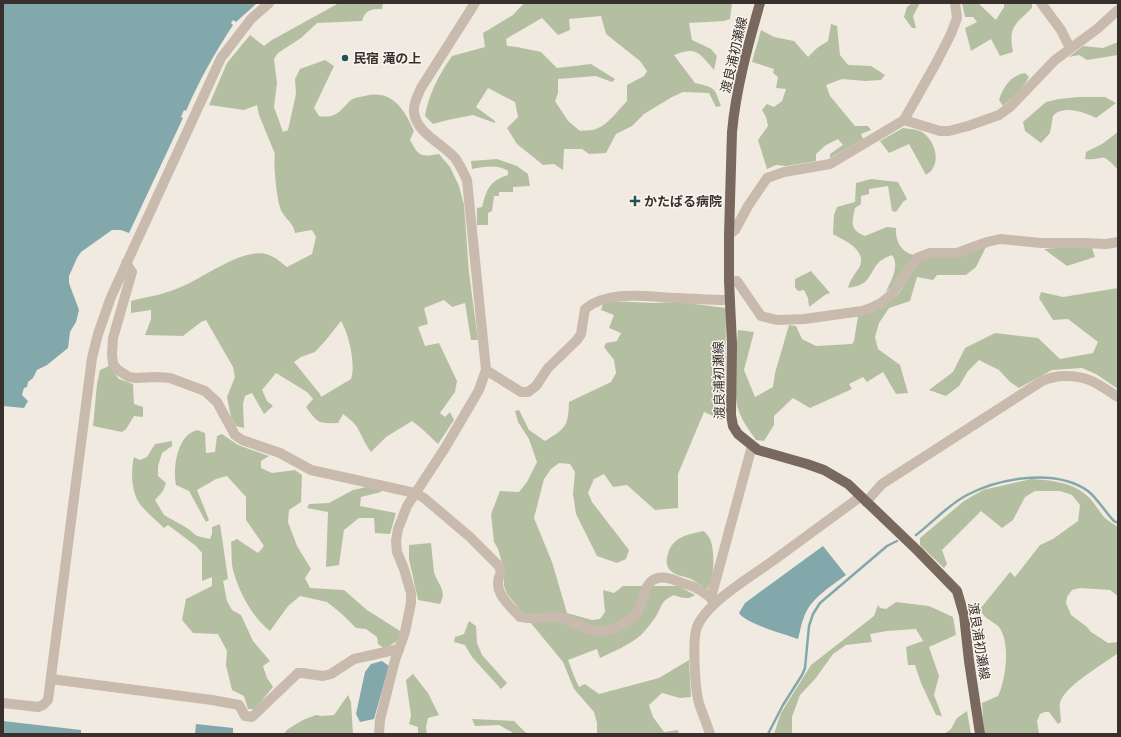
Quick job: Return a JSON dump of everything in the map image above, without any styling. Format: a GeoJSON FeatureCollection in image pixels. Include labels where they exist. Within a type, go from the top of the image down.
{"type":"FeatureCollection","features":[{"type":"Feature","properties":{"kind":"main road","name":"渡良浦初瀬線"},"geometry":{"type":"LineString","coordinates":[[760,3],[749,42],[734,108],[732,132],[729,281],[732,344],[731,415],[733,426],[738,434],[758,450],[824,470],[848,484],[918,550],[957,591],[964,615],[980,734]]}},
{"type":"Feature","properties":{"kind":"street"},"geometry":{"type":"LineString","coordinates":[[3,703],[38,707],[48,700],[92,358],[104,314],[221,58],[251,19],[269,3]]}},
{"type":"Feature","properties":{"kind":"street"},"geometry":{"type":"LineString","coordinates":[[379,734],[380,720],[405,632],[411,603],[411,593],[396,541],[398,529],[407,506],[445,448],[479,390],[486,370],[467,180],[454,157],[420,125],[415,118],[413,110],[421,88],[475,3]]}},
{"type":"Feature","properties":{"kind":"street"},"geometry":{"type":"LineString","coordinates":[[729,235],[735,230],[748,206],[767,178],[784,172],[830,164],[904,120],[951,34],[957,18],[954,3]]}},
{"type":"Feature","properties":{"kind":"street"},"geometry":{"type":"LineString","coordinates":[[1041,3],[1061,30],[1070,48]]}},
{"type":"Feature","properties":{"kind":"street"},"geometry":{"type":"LineString","coordinates":[[904,120],[940,131],[950,131],[959,130],[999,114],[1010,107],[1070,48],[1097,29],[1118,10]]}},
{"type":"Feature","properties":{"kind":"street"},"geometry":{"type":"LineString","coordinates":[[729,281],[737,281],[761,316],[777,320],[804,319],[862,311],[881,303],[892,294],[917,258],[930,253],[957,253],[1000,239],[1041,243],[1106,244],[1118,242]]}},
{"type":"Feature","properties":{"kind":"street"},"geometry":{"type":"LineString","coordinates":[[126,263],[132,272],[114,338],[112,355],[113,364],[118,370],[129,377],[170,378],[205,391],[217,402],[235,434],[242,440],[280,453],[311,470],[416,493],[470,537],[499,566],[501,572],[497,585],[499,592],[520,617],[538,619],[551,617],[561,618],[594,631],[606,631],[633,617],[638,611],[648,586],[653,580],[658,578],[687,584],[713,601]]}},
{"type":"Feature","properties":{"kind":"street"},"geometry":{"type":"LineString","coordinates":[[486,370],[521,392],[528,392],[536,386],[548,368],[577,340],[581,334],[585,309],[590,305],[603,300],[618,297],[639,296],[730,300]]}},
{"type":"Feature","properties":{"kind":"street"},"geometry":{"type":"LineString","coordinates":[[713,601],[863,499],[882,484],[1042,381],[1051,377],[1078,376],[1085,378],[1118,397]]}},
{"type":"Feature","properties":{"kind":"street"},"geometry":{"type":"LineString","coordinates":[[710,734],[698,701],[695,637],[696,628],[713,601],[752,446]]}},
{"type":"Feature","properties":{"kind":"street"},"geometry":{"type":"LineString","coordinates":[[51,679],[212,700],[239,705],[245,716],[252,717],[298,673],[323,676],[331,674],[354,659],[399,649]]}},
{"type":"Feature","properties":{"kind":"green space"},"geometry":{"type":"Polygon","coordinates":[[[339,3],[383,3],[382,9],[374,9],[367,12],[362,21],[317,23],[301,38],[278,53],[274,59],[277,83],[274,107],[283,132],[288,130],[296,94],[295,79],[300,69],[325,60],[334,66],[314,108],[319,116],[327,117],[334,115],[351,100],[357,97],[383,95],[390,98],[406,115],[414,131],[410,140],[418,153],[424,155],[439,154],[450,167],[459,186],[464,205],[469,273],[478,340],[471,340],[465,303],[452,307],[444,300],[424,308],[428,324],[418,327],[425,346],[439,343],[457,381],[455,392],[440,413],[445,417],[450,412],[454,420],[438,444],[412,421],[386,437],[371,452],[357,427],[351,420],[343,414],[338,423],[322,423],[313,416],[306,407],[313,399],[307,392],[276,373],[262,390],[267,401],[273,406],[264,414],[252,393],[245,396],[243,404],[244,428],[236,426],[231,417],[227,397],[235,377],[233,367],[206,320],[201,322],[183,336],[145,335],[151,319],[151,310],[131,313],[131,301],[171,291],[186,285],[222,265],[247,255],[259,253],[269,255],[287,267],[312,254],[316,237],[312,230],[295,233],[293,226],[280,208],[276,184],[275,154],[259,115],[257,105],[244,110],[209,105],[227,63],[250,35],[264,46],[272,40],[339,3]],[[341,321],[315,352],[301,357],[294,362],[321,397],[351,379],[353,366],[351,350],[341,321]]]}},
{"type":"Feature","properties":{"kind":"green space"},"geometry":{"type":"Polygon","coordinates":[[[524,3],[732,3],[730,19],[724,21],[689,23],[692,40],[711,49],[717,56],[714,70],[701,55],[693,51],[682,52],[674,55],[695,83],[710,87],[715,91],[721,106],[716,107],[709,93],[683,92],[644,114],[632,126],[616,134],[606,153],[589,154],[582,149],[564,149],[563,170],[554,164],[543,165],[517,144],[507,128],[518,117],[515,102],[488,88],[476,107],[495,121],[495,123],[473,115],[433,124],[425,116],[429,100],[435,84],[452,56],[485,47],[483,33],[513,15],[524,3]],[[601,16],[569,19],[570,30],[558,35],[542,18],[506,39],[507,46],[541,52],[557,68],[591,64],[615,79],[612,82],[596,76],[558,79],[558,93],[555,101],[568,121],[580,131],[596,129],[608,121],[627,101],[627,85],[644,76],[647,71],[640,61],[606,34],[601,16]]]}},
{"type":"Feature","properties":{"kind":"green space"},"geometry":{"type":"Polygon","coordinates":[[[912,3],[920,3],[913,16],[916,28],[912,28],[904,17],[907,7],[912,3]]]}},
{"type":"Feature","properties":{"kind":"green space"},"geometry":{"type":"Polygon","coordinates":[[[962,3],[978,3],[996,20],[1004,7],[1004,3],[1032,3],[1032,8],[1017,23],[1012,31],[1011,37],[1013,52],[1000,56],[991,39],[971,51],[965,28],[977,22],[973,17],[965,17],[962,3]]]}},
{"type":"Feature","properties":{"kind":"green space"},"geometry":{"type":"Polygon","coordinates":[[[831,24],[837,26],[840,55],[848,65],[871,66],[885,75],[881,80],[865,81],[842,79],[826,85],[830,96],[855,126],[868,126],[871,130],[861,134],[863,139],[830,158],[830,154],[843,145],[838,139],[826,145],[816,154],[816,161],[786,166],[776,165],[767,169],[758,140],[768,126],[766,117],[762,110],[767,104],[774,107],[782,101],[786,89],[776,88],[778,77],[773,73],[774,69],[752,62],[761,30],[774,37],[794,41],[808,57],[817,48],[828,41],[831,24]]]}},
{"type":"Feature","properties":{"kind":"green space"},"geometry":{"type":"Polygon","coordinates":[[[1118,42],[1118,55],[1087,60],[1079,55],[1069,57],[1083,46],[1103,48],[1118,42]]]}},
{"type":"Feature","properties":{"kind":"green space"},"geometry":{"type":"Polygon","coordinates":[[[1025,73],[1029,77],[1026,82],[1003,106],[999,100],[1005,86],[1016,76],[1025,73]]]}},
{"type":"Feature","properties":{"kind":"green space"},"geometry":{"type":"Polygon","coordinates":[[[1078,97],[1105,97],[1116,103],[1096,118],[1074,111],[1065,110],[1058,112],[1053,116],[1050,133],[1041,143],[1025,131],[1023,122],[1046,102],[1078,97]]]}},
{"type":"Feature","properties":{"kind":"green space"},"geometry":{"type":"Polygon","coordinates":[[[903,128],[922,132],[929,139],[934,148],[936,159],[935,164],[932,170],[926,175],[909,144],[889,153],[880,141],[903,128]]]}},
{"type":"Feature","properties":{"kind":"green space"},"geometry":{"type":"Polygon","coordinates":[[[1118,132],[1118,170],[1105,158],[1085,159],[1086,152],[1102,144],[1118,132]]]}},
{"type":"Feature","properties":{"kind":"green space"},"geometry":{"type":"Polygon","coordinates":[[[497,159],[517,166],[528,174],[530,186],[513,187],[513,192],[499,192],[499,196],[494,196],[492,211],[488,213],[488,225],[477,225],[477,208],[482,207],[490,186],[497,180],[508,175],[508,171],[499,167],[472,169],[471,161],[497,159]]]}},
{"type":"Feature","properties":{"kind":"green space"},"geometry":{"type":"Polygon","coordinates":[[[871,179],[898,182],[907,199],[896,212],[892,211],[888,186],[869,189],[869,194],[861,196],[861,204],[855,208],[853,225],[856,231],[865,236],[887,227],[896,228],[898,241],[902,249],[909,254],[914,255],[898,281],[886,292],[895,269],[892,255],[878,263],[866,281],[858,286],[848,288],[851,280],[859,268],[861,262],[860,256],[854,247],[833,234],[834,215],[837,207],[855,202],[856,183],[871,179]]]}},
{"type":"Feature","properties":{"kind":"green space"},"geometry":{"type":"Polygon","coordinates":[[[1091,245],[1095,257],[1067,266],[1044,249],[1091,245]]]}},
{"type":"Feature","properties":{"kind":"green space"},"geometry":{"type":"Polygon","coordinates":[[[986,247],[976,267],[966,275],[937,275],[933,280],[917,277],[910,301],[889,308],[879,323],[875,337],[878,349],[900,365],[908,393],[896,394],[883,372],[867,382],[863,377],[849,384],[852,389],[810,408],[793,398],[774,416],[774,425],[764,441],[756,440],[747,428],[737,404],[735,376],[738,330],[754,332],[744,370],[755,397],[773,387],[775,373],[789,325],[796,326],[802,339],[816,346],[852,344],[854,341],[858,316],[894,298],[920,261],[942,253],[986,247]]]}},
{"type":"Feature","properties":{"kind":"green space"},"geometry":{"type":"Polygon","coordinates":[[[811,271],[830,293],[809,307],[808,298],[804,290],[798,291],[795,287],[795,279],[811,271]]]}},
{"type":"Feature","properties":{"kind":"green space"},"geometry":{"type":"Polygon","coordinates":[[[1118,288],[1118,389],[1096,374],[1082,368],[1052,370],[1019,388],[1010,382],[999,370],[979,360],[968,371],[959,386],[946,396],[929,390],[953,372],[965,348],[995,333],[1038,338],[1060,359],[1093,353],[1098,342],[1068,319],[1053,320],[1039,298],[1041,292],[1063,297],[1118,288]]]}},
{"type":"Feature","properties":{"kind":"green space"},"geometry":{"type":"Polygon","coordinates":[[[612,301],[653,303],[679,302],[726,308],[725,417],[722,420],[704,412],[678,474],[678,508],[655,510],[627,485],[613,487],[604,474],[594,479],[588,493],[592,502],[629,550],[626,559],[617,563],[597,556],[576,514],[573,494],[575,472],[570,464],[559,463],[551,469],[544,479],[534,518],[552,562],[567,613],[592,620],[600,619],[605,612],[603,590],[614,593],[623,586],[678,586],[695,595],[690,598],[685,598],[674,595],[666,600],[655,618],[643,633],[637,639],[622,648],[600,658],[597,649],[568,660],[579,687],[585,684],[599,694],[659,678],[689,660],[691,697],[680,698],[662,693],[649,705],[653,717],[664,732],[678,730],[679,734],[597,734],[597,723],[594,712],[574,689],[563,662],[507,594],[504,586],[501,559],[494,542],[491,514],[500,491],[519,492],[527,482],[537,462],[529,439],[518,422],[515,411],[519,410],[529,430],[545,441],[562,430],[567,422],[569,402],[611,382],[616,373],[614,360],[604,347],[606,343],[617,341],[621,333],[609,328],[614,315],[601,310],[603,304],[612,301]]]}},
{"type":"Feature","properties":{"kind":"green space"},"geometry":{"type":"Polygon","coordinates":[[[109,366],[119,379],[133,384],[134,404],[143,407],[143,417],[134,416],[126,429],[122,432],[93,426],[97,384],[100,370],[109,366]]]}},
{"type":"Feature","properties":{"kind":"green space"},"geometry":{"type":"Polygon","coordinates":[[[197,430],[205,433],[206,453],[215,452],[217,436],[222,434],[238,445],[269,456],[261,461],[261,468],[272,473],[295,470],[302,475],[301,502],[289,510],[288,522],[297,546],[311,569],[305,578],[310,588],[344,590],[367,610],[400,631],[400,639],[385,649],[378,644],[377,637],[366,629],[356,628],[327,602],[300,596],[288,606],[270,631],[257,619],[247,604],[232,567],[231,542],[237,539],[258,553],[264,546],[246,520],[246,497],[227,476],[216,479],[197,490],[209,520],[206,522],[189,491],[176,485],[175,465],[178,451],[185,438],[190,433],[197,430]]]}},
{"type":"Feature","properties":{"kind":"green space"},"geometry":{"type":"Polygon","coordinates":[[[172,441],[172,446],[162,453],[158,466],[158,476],[166,483],[163,491],[155,500],[164,515],[187,528],[197,536],[210,539],[212,527],[220,524],[228,579],[223,581],[227,601],[232,610],[241,615],[253,641],[270,661],[263,666],[267,678],[273,687],[255,709],[248,709],[244,696],[232,690],[226,665],[227,651],[218,634],[193,633],[182,620],[186,599],[212,586],[212,577],[202,581],[202,553],[196,546],[168,525],[164,528],[140,504],[134,491],[132,467],[134,457],[140,460],[147,457],[155,444],[172,441]]]}},
{"type":"Feature","properties":{"kind":"green space"},"geometry":{"type":"Polygon","coordinates":[[[1031,479],[1060,482],[1079,490],[1095,504],[1103,516],[1118,527],[1118,596],[1110,590],[1080,588],[1072,590],[1067,597],[1066,603],[1071,615],[1087,627],[1091,632],[1108,643],[1118,642],[1118,653],[1076,683],[1063,696],[1060,703],[1061,722],[1058,724],[1049,712],[1045,712],[1040,714],[1037,721],[1039,734],[984,734],[982,703],[998,696],[1005,671],[1006,650],[1002,632],[998,626],[984,615],[980,609],[1010,572],[1015,577],[1040,545],[1053,539],[1078,521],[1080,505],[1072,495],[1060,491],[1035,491],[1025,497],[1013,520],[1002,528],[981,511],[942,550],[947,564],[944,568],[920,545],[920,538],[964,501],[983,490],[1031,479]]]}},
{"type":"Feature","properties":{"kind":"green space"},"geometry":{"type":"Polygon","coordinates":[[[371,486],[382,488],[381,492],[361,497],[360,506],[396,513],[390,534],[375,533],[374,518],[359,518],[344,530],[339,565],[326,567],[328,512],[307,508],[309,504],[329,503],[353,490],[371,486]]]}},
{"type":"Feature","properties":{"kind":"green space"},"geometry":{"type":"Polygon","coordinates":[[[704,531],[710,539],[713,550],[713,573],[710,585],[707,589],[691,579],[674,573],[667,565],[667,556],[670,548],[677,540],[687,535],[704,531]]]}},
{"type":"Feature","properties":{"kind":"green space"},"geometry":{"type":"Polygon","coordinates":[[[431,543],[434,572],[443,595],[440,604],[418,600],[409,559],[409,545],[431,543]]]}},
{"type":"Feature","properties":{"kind":"green space"},"geometry":{"type":"Polygon","coordinates":[[[896,602],[929,606],[953,617],[956,635],[929,647],[939,676],[934,695],[942,716],[936,715],[921,683],[915,665],[908,665],[906,647],[923,641],[916,629],[887,631],[870,634],[872,642],[846,645],[833,654],[815,679],[800,695],[792,717],[792,734],[774,734],[781,713],[811,665],[874,616],[878,605],[880,608],[886,609],[896,602]]]}},
{"type":"Feature","properties":{"kind":"green space"},"geometry":{"type":"Polygon","coordinates":[[[469,621],[476,626],[477,643],[482,655],[507,683],[501,689],[472,657],[465,645],[454,642],[455,637],[464,634],[469,621]]]}},
{"type":"Feature","properties":{"kind":"green space"},"geometry":{"type":"Polygon","coordinates":[[[413,674],[428,693],[439,715],[428,718],[426,727],[427,734],[418,734],[418,727],[409,724],[411,716],[406,680],[413,674]]]}},
{"type":"Feature","properties":{"kind":"green space"},"geometry":{"type":"Polygon","coordinates":[[[348,695],[351,702],[353,734],[283,734],[288,729],[303,720],[316,715],[334,715],[348,695]]]}},
{"type":"Feature","properties":{"kind":"green space"},"geometry":{"type":"Polygon","coordinates":[[[967,711],[971,734],[944,734],[951,729],[957,718],[967,711]]]}},
{"type":"Feature","properties":{"kind":"green space"},"geometry":{"type":"Polygon","coordinates":[[[472,719],[514,721],[529,734],[515,734],[499,725],[475,726],[472,719]]]}},
{"type":"Feature","properties":{"kind":"water"},"geometry":{"type":"Polygon","coordinates":[[[3,3],[257,3],[236,22],[233,20],[231,23],[233,25],[208,67],[186,111],[184,110],[181,117],[183,118],[129,233],[121,230],[112,230],[81,252],[77,258],[69,276],[69,283],[79,310],[76,322],[70,332],[68,348],[47,365],[37,370],[33,378],[28,382],[22,395],[28,401],[24,408],[3,406],[3,3]]]}},
{"type":"Feature","properties":{"kind":"water"},"geometry":{"type":"Polygon","coordinates":[[[823,546],[846,575],[822,593],[811,604],[803,620],[798,639],[757,625],[739,613],[745,603],[823,546]]]}},
{"type":"Feature","properties":{"kind":"water"},"geometry":{"type":"Polygon","coordinates":[[[382,661],[389,666],[374,719],[360,722],[356,714],[365,672],[371,664],[382,661]]]}},
{"type":"Feature","properties":{"kind":"water"},"geometry":{"type":"Polygon","coordinates":[[[3,721],[81,730],[81,734],[3,734],[3,721]]]}},
{"type":"Feature","properties":{"kind":"water"},"geometry":{"type":"Polygon","coordinates":[[[196,724],[233,728],[233,734],[195,734],[196,724]]]}},
{"type":"Feature","properties":{"kind":"waterway"},"geometry":{"type":"LineString","coordinates":[[916,535],[947,508],[967,495],[995,484],[1028,478],[1060,480],[1075,484],[1092,494],[1114,521],[1118,523]]}},
{"type":"Feature","properties":{"kind":"waterway"},"geometry":{"type":"LineString","coordinates":[[768,734],[805,668],[809,626],[813,614],[820,603],[887,546],[897,541]]}},
{"type":"Feature","properties":{"kind":"place","name":"民宿 滝の上"},"geometry":{"type":"Point","coordinates":[345,58]}},
{"type":"Feature","properties":{"kind":"place","name":"かたばる病院"},"geometry":{"type":"Point","coordinates":[635,201]}}]}
